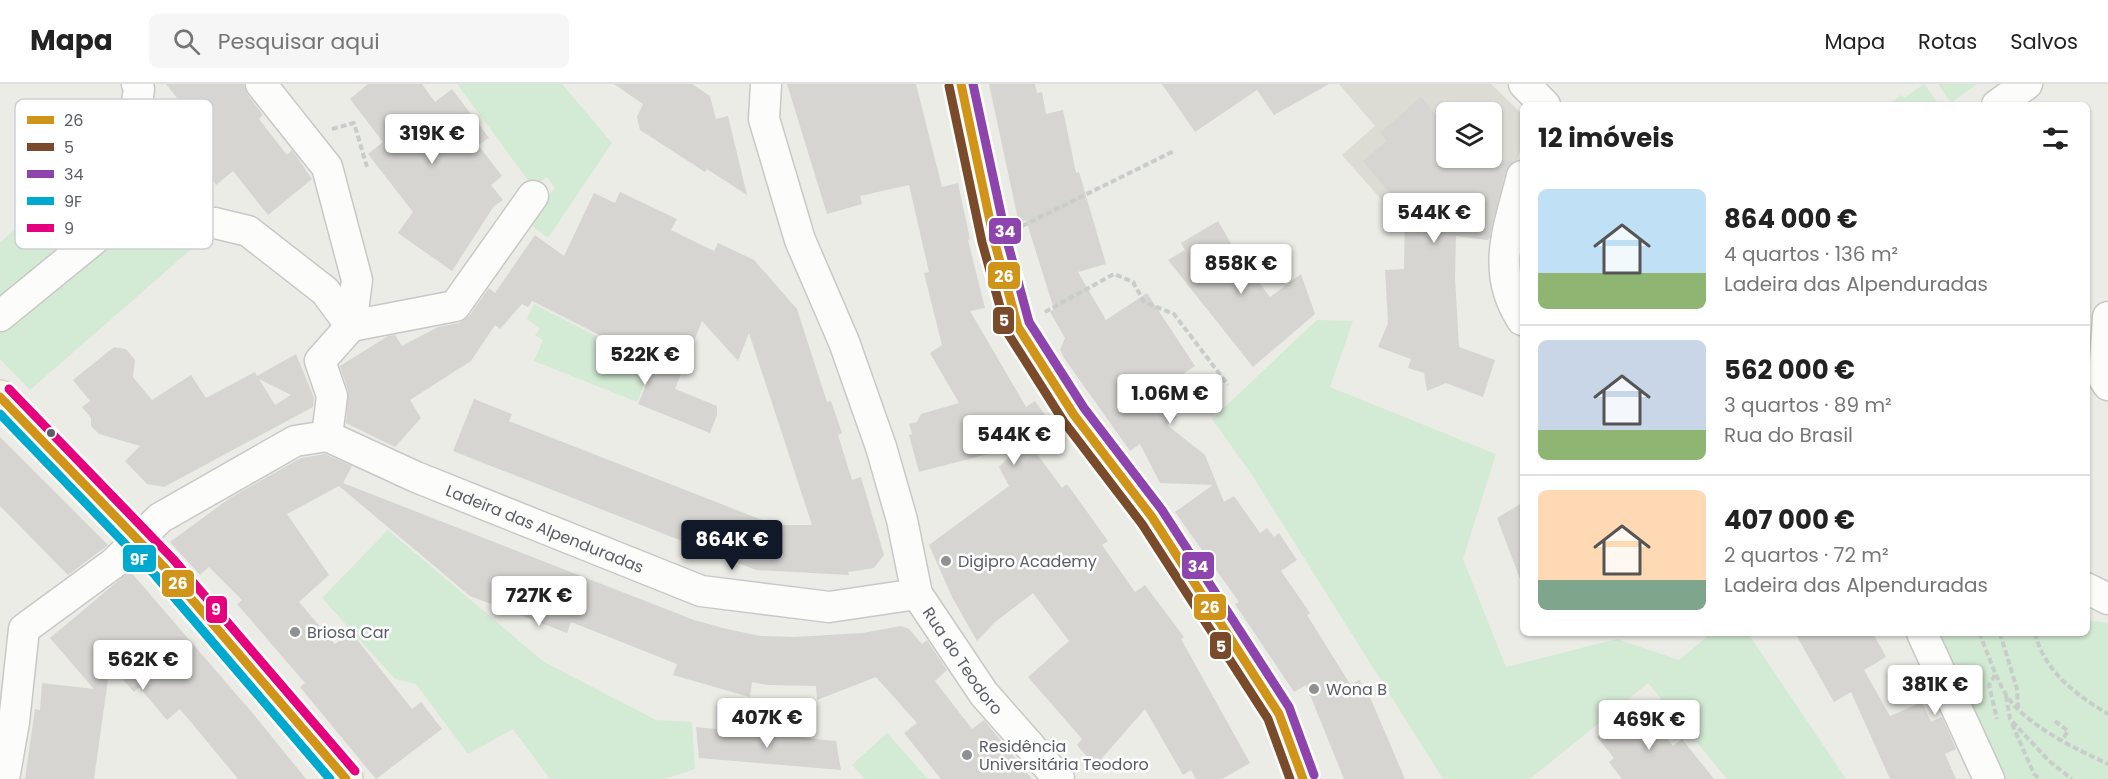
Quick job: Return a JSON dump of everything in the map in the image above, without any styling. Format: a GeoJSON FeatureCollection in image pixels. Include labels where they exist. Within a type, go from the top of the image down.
{"type":"FeatureCollection","features":[{"type":"Feature","properties":{"kind":"main road"},"geometry":{"type":"LineString","coordinates":[[961,84],[994,240],[1018,327],[1074,415],[1152,517],[1279,714],[1303,779]]}},
{"type":"Feature","properties":{"kind":"main road"},"geometry":{"type":"LineString","coordinates":[[0,397],[164,567],[346,779]]}},
{"type":"Feature","properties":{"kind":"street"},"geometry":{"type":"LineString","coordinates":[[137,84],[139,89],[138,99]]}},
{"type":"Feature","properties":{"kind":"street"},"geometry":{"type":"LineString","coordinates":[[4,779],[14,722],[24,629],[114,563],[159,518],[295,441],[327,436],[332,396],[320,361],[351,326],[357,280],[327,168],[261,84]]}},
{"type":"Feature","properties":{"kind":"street"},"geometry":{"type":"LineString","coordinates":[[766,84],[764,119],[796,229],[844,342],[881,447],[902,520],[917,594]]}},
{"type":"Feature","properties":{"kind":"street"},"geometry":{"type":"LineString","coordinates":[[1524,84],[1542,102]]}},
{"type":"Feature","properties":{"kind":"street"},"geometry":{"type":"LineString","coordinates":[[2001,102],[2027,84]]}},
{"type":"Feature","properties":{"kind":"street"},"geometry":{"type":"LineString","coordinates":[[1520,185],[1503,250],[1504,270],[1512,304],[1520,317]]}},
{"type":"Feature","properties":{"kind":"street"},"geometry":{"type":"LineString","coordinates":[[351,326],[455,306],[533,196]]}},
{"type":"Feature","properties":{"kind":"street"},"geometry":{"type":"LineString","coordinates":[[213,223],[248,231],[325,291],[351,326]]}},
{"type":"Feature","properties":{"kind":"street"},"geometry":{"type":"LineString","coordinates":[[0,316],[82,249]]}},
{"type":"Feature","properties":{"kind":"street"},"geometry":{"type":"LineString","coordinates":[[2108,317],[2104,379],[2108,385]]}},
{"type":"Feature","properties":{"kind":"street","name":"Ladeira das Alpenduradas"},"geometry":{"type":"LineString","coordinates":[[327,436],[416,477],[701,591],[829,608],[917,594]]}},
{"type":"Feature","properties":{"kind":"street"},"geometry":{"type":"LineString","coordinates":[[2090,590],[2108,600]]}},
{"type":"Feature","properties":{"kind":"street","name":"Rua do Teodoro"},"geometry":{"type":"LineString","coordinates":[[917,594],[984,694],[1059,779]]}},
{"type":"Feature","properties":{"kind":"street"},"geometry":{"type":"LineString","coordinates":[[1924,636],[1989,779]]}},
{"type":"Feature","properties":{"kind":"path"},"geometry":{"type":"LineString","coordinates":[[1016,230],[1174,151]]}},
{"type":"Feature","properties":{"kind":"path"},"geometry":{"type":"LineString","coordinates":[[1041,313],[1114,274],[1133,282],[1144,302],[1174,314],[1228,385]]}},
{"type":"Feature","properties":{"kind":"path"},"geometry":{"type":"LineString","coordinates":[[1980,636],[2006,695],[2018,708],[2062,740],[2108,764]]}},
{"type":"Feature","properties":{"kind":"path"},"geometry":{"type":"LineString","coordinates":[[2001,636],[2018,689],[2018,708]]}},
{"type":"Feature","properties":{"kind":"path"},"geometry":{"type":"LineString","coordinates":[[2035,636],[2042,656],[2057,676],[2108,714]]}},
{"type":"Feature","properties":{"kind":"path"},"geometry":{"type":"LineString","coordinates":[[1989,686],[1995,674]]}},
{"type":"Feature","properties":{"kind":"path"},"geometry":{"type":"LineString","coordinates":[[2006,695],[2010,719],[2034,774],[2040,779]]}},
{"type":"Feature","properties":{"kind":"path"},"geometry":{"type":"LineString","coordinates":[[2010,719],[2049,761],[2072,779]]}},
{"type":"Feature","properties":{"kind":"path"},"geometry":{"type":"LineString","coordinates":[[2055,721],[2068,731],[2062,740]]}},
{"type":"Feature","properties":{"kind":"shaded area"},"geometry":{"type":"Polygon","coordinates":[[[1339,84],[1491,84],[1520,112],[1520,150],[1501,224],[1488,240],[1403,224],[1342,155],[1375,126],[1339,84]]]}},
{"type":"Feature","properties":{"kind":"green space"},"geometry":{"type":"Polygon","coordinates":[[[457,84],[562,84],[612,143],[548,238],[527,222],[555,188],[547,177],[533,187],[457,84]]]}},
{"type":"Feature","properties":{"kind":"green space"},"geometry":{"type":"Polygon","coordinates":[[[1924,84],[1937,102],[1892,102],[1901,95],[1904,98],[1924,84]]]}},
{"type":"Feature","properties":{"kind":"green space"},"geometry":{"type":"Polygon","coordinates":[[[1938,84],[1977,84],[1952,102],[1938,84]]]}},
{"type":"Feature","properties":{"kind":"green space"},"geometry":{"type":"Polygon","coordinates":[[[15,229],[15,249],[191,249],[30,390],[0,359],[0,243],[15,229]]]}},
{"type":"Feature","properties":{"kind":"green space"},"geometry":{"type":"Polygon","coordinates":[[[534,304],[652,365],[637,402],[534,361],[543,340],[535,335],[540,329],[527,319],[534,304]]]}},
{"type":"Feature","properties":{"kind":"green space"},"geometry":{"type":"Polygon","coordinates":[[[1317,320],[1353,321],[1330,387],[1496,454],[1463,559],[1506,667],[1617,639],[1679,660],[1707,636],[1750,636],[1846,779],[1727,779],[1648,683],[1530,779],[1443,779],[1250,472],[1212,419],[1317,320]]]}},
{"type":"Feature","properties":{"kind":"green space"},"geometry":{"type":"Polygon","coordinates":[[[388,530],[544,662],[656,720],[692,722],[695,769],[665,779],[550,779],[513,729],[468,754],[416,684],[395,679],[322,598],[388,530]]]}},
{"type":"Feature","properties":{"kind":"green space"},"geometry":{"type":"Polygon","coordinates":[[[2090,620],[2108,623],[2108,779],[2000,779],[1938,636],[2090,636],[2090,620]]]}},
{"type":"Feature","properties":{"kind":"green space"},"geometry":{"type":"Polygon","coordinates":[[[887,733],[928,779],[865,779],[852,765],[887,733]]]}},
{"type":"Feature","properties":{"kind":"building"},"geometry":{"type":"Polygon","coordinates":[[[166,84],[244,84],[248,95],[263,115],[259,119],[287,155],[292,150],[312,179],[268,215],[233,171],[216,185],[213,181],[213,99],[178,99],[166,84]]]}},
{"type":"Feature","properties":{"kind":"building"},"geometry":{"type":"Polygon","coordinates":[[[368,84],[422,84],[435,102],[452,89],[489,138],[478,145],[502,176],[491,185],[503,200],[494,206],[452,271],[398,233],[413,212],[368,154],[383,142],[350,99],[368,84]]]}},
{"type":"Feature","properties":{"kind":"building"},"geometry":{"type":"Polygon","coordinates":[[[614,84],[692,84],[710,96],[716,119],[728,116],[747,195],[707,169],[705,172],[640,130],[637,117],[643,104],[614,84]]]}},
{"type":"Feature","properties":{"kind":"building"},"geometry":{"type":"Polygon","coordinates":[[[787,84],[916,84],[942,187],[958,183],[970,239],[968,240],[985,308],[970,311],[1026,407],[1035,401],[1048,419],[1027,440],[1062,488],[1067,484],[1108,541],[1102,545],[1135,592],[1145,585],[1184,637],[1181,639],[1250,763],[1222,779],[1196,779],[1191,770],[1183,775],[1145,709],[1095,766],[1077,745],[1082,739],[1028,677],[1069,641],[1033,593],[994,623],[977,641],[952,597],[929,545],[1009,486],[999,467],[1019,446],[919,472],[909,435],[912,434],[909,424],[917,422],[921,414],[959,403],[930,353],[942,345],[924,273],[929,272],[909,185],[860,196],[862,204],[827,214],[787,84]]]}},
{"type":"Feature","properties":{"kind":"building"},"geometry":{"type":"Polygon","coordinates":[[[989,84],[1035,84],[1037,93],[1042,92],[1046,114],[1063,110],[1076,173],[1079,172],[1106,264],[1078,272],[1106,320],[1147,293],[1195,366],[1158,390],[1177,417],[1167,425],[1205,455],[1224,502],[1234,496],[1260,533],[1267,528],[1274,537],[1279,533],[1297,560],[1281,571],[1310,613],[1307,615],[1350,684],[1360,680],[1364,691],[1367,690],[1405,779],[1344,779],[1306,685],[1294,692],[1235,604],[1239,602],[1175,512],[1213,485],[1160,483],[1140,444],[1130,451],[1064,358],[1060,350],[1065,338],[1050,312],[1054,309],[1026,220],[1019,224],[989,84]]]}},
{"type":"Feature","properties":{"kind":"building"},"geometry":{"type":"Polygon","coordinates":[[[1162,84],[1329,84],[1274,115],[1257,90],[1195,132],[1162,84]]]}},
{"type":"Feature","properties":{"kind":"building"},"geometry":{"type":"Polygon","coordinates":[[[1421,97],[1436,114],[1436,168],[1502,168],[1502,159],[1513,162],[1505,172],[1488,240],[1456,236],[1455,277],[1459,347],[1495,360],[1483,397],[1446,383],[1427,391],[1424,373],[1408,368],[1411,359],[1378,347],[1388,323],[1385,270],[1404,269],[1405,211],[1363,161],[1387,141],[1380,133],[1421,97]]]}},
{"type":"Feature","properties":{"kind":"building"},"geometry":{"type":"Polygon","coordinates":[[[620,192],[677,219],[671,230],[714,251],[718,243],[754,260],[797,309],[827,402],[831,401],[842,433],[838,435],[852,480],[861,477],[884,555],[874,568],[848,572],[849,575],[756,570],[453,451],[474,399],[512,414],[509,421],[775,525],[812,525],[749,333],[738,361],[702,321],[675,389],[717,406],[717,415],[710,433],[638,404],[655,363],[532,301],[528,307],[522,304],[500,329],[495,325],[471,361],[410,400],[421,418],[395,447],[346,423],[348,391],[340,366],[388,336],[395,335],[402,346],[438,327],[459,323],[469,316],[489,288],[495,293],[535,235],[564,256],[594,193],[615,203],[620,192]]]}},
{"type":"Feature","properties":{"kind":"building"},"geometry":{"type":"Polygon","coordinates":[[[1218,221],[1237,254],[1270,297],[1301,274],[1315,314],[1253,367],[1168,260],[1185,250],[1181,243],[1218,221]]]}},
{"type":"Feature","properties":{"kind":"building"},"geometry":{"type":"Polygon","coordinates":[[[114,347],[126,349],[135,360],[133,377],[152,400],[191,375],[206,398],[255,372],[257,376],[296,354],[314,398],[313,407],[164,487],[147,484],[125,461],[140,446],[99,434],[91,426],[91,418],[82,407],[90,401],[73,380],[114,347]],[[259,379],[275,405],[291,395],[259,379]]]}},
{"type":"Feature","properties":{"kind":"building"},"geometry":{"type":"Polygon","coordinates":[[[0,437],[108,545],[68,575],[0,506],[0,437]]]}},
{"type":"Feature","properties":{"kind":"building"},"geometry":{"type":"Polygon","coordinates":[[[325,454],[352,466],[343,483],[694,620],[761,636],[794,637],[863,633],[901,626],[909,629],[922,644],[927,640],[947,670],[935,681],[972,729],[984,720],[1032,779],[941,779],[904,733],[917,723],[876,677],[817,700],[816,686],[767,685],[752,682],[750,697],[673,675],[677,664],[571,622],[567,633],[470,596],[339,486],[287,514],[329,575],[299,602],[335,644],[351,632],[412,709],[421,702],[442,729],[376,779],[300,687],[305,683],[237,604],[242,600],[209,567],[200,575],[170,542],[230,498],[301,458],[325,454]]]}},
{"type":"Feature","properties":{"kind":"building"},"geometry":{"type":"Polygon","coordinates":[[[1520,504],[1520,579],[1497,518],[1520,504]]]}},
{"type":"Feature","properties":{"kind":"building"},"geometry":{"type":"Polygon","coordinates":[[[130,571],[306,779],[238,779],[180,709],[167,720],[139,687],[134,692],[110,665],[94,779],[25,779],[35,709],[40,710],[42,683],[94,689],[50,638],[130,571]]]}},
{"type":"Feature","properties":{"kind":"building"},"geometry":{"type":"Polygon","coordinates":[[[1797,636],[1875,636],[1886,657],[1864,670],[1890,716],[1922,702],[1931,722],[1942,717],[1956,749],[1945,754],[1956,779],[1890,779],[1851,692],[1834,702],[1797,636]]]}},
{"type":"Feature","properties":{"kind":"building"},"geometry":{"type":"Polygon","coordinates":[[[1639,703],[1673,746],[1682,739],[1714,779],[1622,779],[1609,762],[1614,758],[1597,737],[1639,703]]]}},
{"type":"Feature","properties":{"kind":"building"},"geometry":{"type":"Polygon","coordinates":[[[696,727],[836,741],[841,770],[699,758],[696,727]]]}},
{"type":"Feature","properties":{"kind":"transit line","name":"26"},"geometry":{"type":"LineString","coordinates":[[961,84],[994,240],[1018,327],[1074,415],[1152,517],[1279,714],[1303,779]]}},
{"type":"Feature","properties":{"kind":"transit line","name":"34"},"geometry":{"type":"LineString","coordinates":[[973,84],[1006,237],[1029,322],[1084,408],[1162,510],[1289,707],[1314,775]]}},
{"type":"Feature","properties":{"kind":"transit line","name":"5"},"geometry":{"type":"LineString","coordinates":[[949,86],[982,242],[1007,332],[1064,422],[1142,524],[1268,719],[1290,779]]}},
{"type":"Feature","properties":{"kind":"transit line","name":"9"},"geometry":{"type":"LineString","coordinates":[[9,389],[173,559],[355,771]]}},
{"type":"Feature","properties":{"kind":"transit line","name":"26"},"geometry":{"type":"LineString","coordinates":[[0,397],[164,567],[346,779]]}},
{"type":"Feature","properties":{"kind":"transit line","name":"9F"},"geometry":{"type":"LineString","coordinates":[[0,414],[155,575],[330,779]]}},
{"type":"Feature","properties":{"kind":"place","name":"Digipro Academy"},"geometry":{"type":"Point","coordinates":[946,561]}},
{"type":"Feature","properties":{"kind":"place","name":"Briosa Car"},"geometry":{"type":"Point","coordinates":[295,632]}},
{"type":"Feature","properties":{"kind":"place","name":"Wona B"},"geometry":{"type":"Point","coordinates":[1314,689]}},
{"type":"Feature","properties":{"kind":"place","name":"Residência Universitária Teodoro"},"geometry":{"type":"Point","coordinates":[967,755]}}]}
